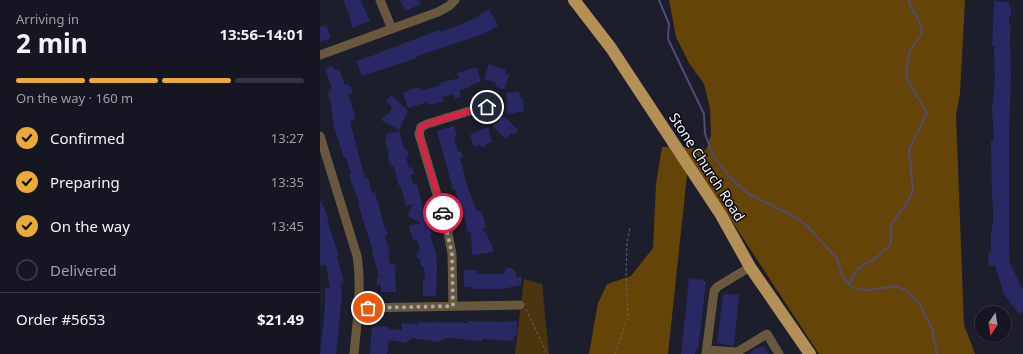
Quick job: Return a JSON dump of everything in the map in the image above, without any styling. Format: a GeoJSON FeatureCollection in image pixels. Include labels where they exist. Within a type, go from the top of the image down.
{"type":"FeatureCollection","features":[{"type":"Feature","properties":{"kind":"main road","name":"Stone Church Road"},"geometry":{"type":"LineString","coordinates":[[574,0],[611,48],[721,215],[750,267],[810,354]]}},
{"type":"Feature","properties":{"kind":"street"},"geometry":{"type":"LineString","coordinates":[[380,0],[392,29]]}},
{"type":"Feature","properties":{"kind":"street"},"geometry":{"type":"LineString","coordinates":[[320,55],[438,12],[449,6],[455,0]]}},
{"type":"Feature","properties":{"kind":"street"},"geometry":{"type":"LineString","coordinates":[[453,306],[452,254],[447,228],[419,134],[421,127],[427,124],[487,107]]}},
{"type":"Feature","properties":{"kind":"street"},"geometry":{"type":"LineString","coordinates":[[320,136],[357,256],[359,277],[354,354]]}},
{"type":"Feature","properties":{"kind":"street"},"geometry":{"type":"LineString","coordinates":[[750,267],[717,287],[714,291],[707,352],[737,352],[767,334],[779,354]]}},
{"type":"Feature","properties":{"kind":"street"},"geometry":{"type":"LineString","coordinates":[[358,308],[520,305]]}},
{"type":"Feature","properties":{"kind":"path"},"geometry":{"type":"LineString","coordinates":[[615,354],[628,316],[626,275],[627,243],[630,227]]}},
{"type":"Feature","properties":{"kind":"path"},"geometry":{"type":"LineString","coordinates":[[520,305],[526,309],[547,354]]}},
{"type":"Feature","properties":{"kind":"shaded area"},"geometry":{"type":"Polygon","coordinates":[[[669,0],[965,0],[960,93],[956,115],[964,325],[975,354],[819,354],[689,156],[668,354],[589,354],[598,303],[607,284],[631,276],[653,248],[656,184],[662,147],[684,147],[706,150],[711,135],[710,108],[704,84],[689,63],[676,37],[669,0]]]}},
{"type":"Feature","properties":{"kind":"shaded area"},"geometry":{"type":"Polygon","coordinates":[[[524,279],[542,284],[549,354],[515,354],[524,279]]]}},
{"type":"Feature","properties":{"kind":"building"},"geometry":{"type":"Polygon","coordinates":[[[343,0],[360,0],[370,21],[353,28],[343,0]]]}},
{"type":"Feature","properties":{"kind":"building"},"geometry":{"type":"Polygon","coordinates":[[[399,0],[419,0],[421,4],[406,11],[399,0]]]}},
{"type":"Feature","properties":{"kind":"building"},"geometry":{"type":"Polygon","coordinates":[[[994,1],[1009,2],[1009,7],[1011,7],[1011,16],[1009,16],[1009,24],[1011,27],[1011,79],[1009,133],[1009,248],[1010,263],[1023,290],[1023,311],[1019,314],[1004,294],[995,266],[989,266],[988,253],[991,253],[993,220],[991,141],[994,141],[992,110],[995,79],[994,46],[992,46],[994,1]]]}},
{"type":"Feature","properties":{"kind":"building"},"geometry":{"type":"Polygon","coordinates":[[[489,9],[498,26],[483,34],[362,76],[356,61],[439,30],[440,32],[456,26],[478,17],[489,9]]]}},
{"type":"Feature","properties":{"kind":"building"},"geometry":{"type":"Polygon","coordinates":[[[326,25],[331,38],[320,42],[320,27],[326,25]]]}},
{"type":"Feature","properties":{"kind":"building"},"geometry":{"type":"Polygon","coordinates":[[[489,64],[506,70],[505,74],[509,75],[504,90],[497,87],[494,82],[484,79],[489,64]]]}},
{"type":"Feature","properties":{"kind":"building"},"geometry":{"type":"Polygon","coordinates":[[[332,66],[334,70],[339,69],[345,85],[348,83],[349,87],[351,86],[353,93],[348,94],[356,119],[350,121],[365,179],[368,178],[372,193],[375,192],[385,229],[386,228],[388,234],[385,236],[390,254],[388,255],[390,264],[394,263],[396,270],[396,292],[381,292],[381,285],[377,285],[377,277],[379,277],[373,251],[358,204],[360,204],[351,182],[349,174],[351,173],[346,158],[344,158],[334,127],[331,103],[328,94],[330,93],[329,90],[332,89],[325,68],[332,66]]]}},
{"type":"Feature","properties":{"kind":"building"},"geometry":{"type":"Polygon","coordinates":[[[477,68],[481,81],[469,86],[470,87],[459,90],[461,97],[455,99],[453,94],[442,97],[444,102],[428,105],[427,102],[408,108],[403,93],[413,88],[420,87],[421,91],[441,85],[440,83],[459,78],[457,73],[477,68]]]}},
{"type":"Feature","properties":{"kind":"building"},"geometry":{"type":"Polygon","coordinates":[[[519,91],[520,98],[523,100],[524,111],[508,114],[506,106],[508,105],[506,93],[519,91]]]}},
{"type":"Feature","properties":{"kind":"building"},"geometry":{"type":"Polygon","coordinates":[[[391,95],[408,111],[399,130],[381,120],[384,116],[389,114],[392,107],[386,101],[391,95]]]}},
{"type":"Feature","properties":{"kind":"building"},"geometry":{"type":"Polygon","coordinates":[[[504,116],[518,130],[514,135],[512,133],[506,139],[492,126],[504,116]]]}},
{"type":"Feature","properties":{"kind":"building"},"geometry":{"type":"Polygon","coordinates":[[[454,126],[457,136],[454,137],[458,152],[461,151],[463,157],[460,158],[468,188],[476,209],[483,214],[486,228],[481,229],[487,234],[490,243],[492,243],[493,252],[472,255],[471,232],[468,233],[463,211],[459,212],[457,204],[459,203],[455,189],[453,190],[437,131],[454,126]]]}},
{"type":"Feature","properties":{"kind":"building"},"geometry":{"type":"Polygon","coordinates":[[[488,127],[492,142],[483,147],[478,145],[474,147],[470,135],[488,127]]]}},
{"type":"Feature","properties":{"kind":"building"},"geometry":{"type":"Polygon","coordinates":[[[399,131],[405,150],[407,149],[409,157],[406,157],[409,168],[412,167],[414,174],[410,175],[414,185],[417,184],[424,212],[426,212],[432,234],[430,235],[436,254],[437,266],[436,296],[423,296],[423,279],[425,279],[424,267],[421,267],[420,259],[417,258],[416,254],[420,249],[417,239],[413,240],[409,226],[421,223],[408,215],[413,204],[406,206],[394,167],[390,165],[388,157],[389,154],[385,141],[387,137],[386,134],[399,131]]]}},
{"type":"Feature","properties":{"kind":"building"},"geometry":{"type":"Polygon","coordinates":[[[321,201],[329,220],[327,220],[339,256],[337,256],[344,283],[341,283],[342,297],[336,354],[320,354],[325,307],[325,288],[330,288],[326,265],[321,266],[320,262],[321,201]]]}},
{"type":"Feature","properties":{"kind":"building"},"geometry":{"type":"Polygon","coordinates":[[[507,268],[512,268],[516,272],[516,277],[522,277],[522,285],[502,289],[472,289],[472,287],[464,287],[464,270],[477,270],[477,274],[503,274],[507,268]]]}},
{"type":"Feature","properties":{"kind":"building"},"geometry":{"type":"Polygon","coordinates":[[[689,278],[703,280],[706,282],[698,350],[696,349],[695,354],[681,354],[689,278]]]}},
{"type":"Feature","properties":{"kind":"building"},"geometry":{"type":"Polygon","coordinates":[[[723,295],[739,295],[734,346],[717,343],[723,295]]]}},
{"type":"Feature","properties":{"kind":"building"},"geometry":{"type":"Polygon","coordinates":[[[468,321],[517,321],[517,336],[514,336],[514,341],[482,339],[482,341],[445,338],[445,340],[441,339],[440,342],[411,338],[411,340],[407,340],[407,343],[389,340],[387,354],[370,354],[372,327],[389,327],[389,329],[402,330],[402,323],[468,323],[468,321]]]}},
{"type":"Feature","properties":{"kind":"building"},"geometry":{"type":"Polygon","coordinates":[[[764,346],[769,354],[748,354],[757,348],[764,346]]]}},
{"type":"Feature","properties":{"kind":"waterway"},"geometry":{"type":"LineString","coordinates":[[659,0],[669,24],[668,39],[704,114],[705,134],[714,157],[730,177],[747,193],[790,214],[805,224],[836,257],[842,275],[848,284],[854,288],[867,290],[896,286],[906,290],[920,305],[932,329],[937,354]]}},
{"type":"Feature","properties":{"kind":"waterway"},"geometry":{"type":"LineString","coordinates":[[849,284],[858,268],[875,259],[891,244],[891,225],[907,203],[913,191],[909,150],[927,113],[909,83],[906,72],[910,50],[922,34],[921,24],[911,8],[909,0]]}},
{"type":"Feature","properties":{"kind":"way so far"},"geometry":{"type":"LineString","coordinates":[[368,308],[453,306],[452,254],[443,213]]}},
{"type":"Feature","properties":{"kind":"route"},"geometry":{"type":"LineString","coordinates":[[443,213],[419,134],[421,127],[476,109],[487,107]]}}]}
